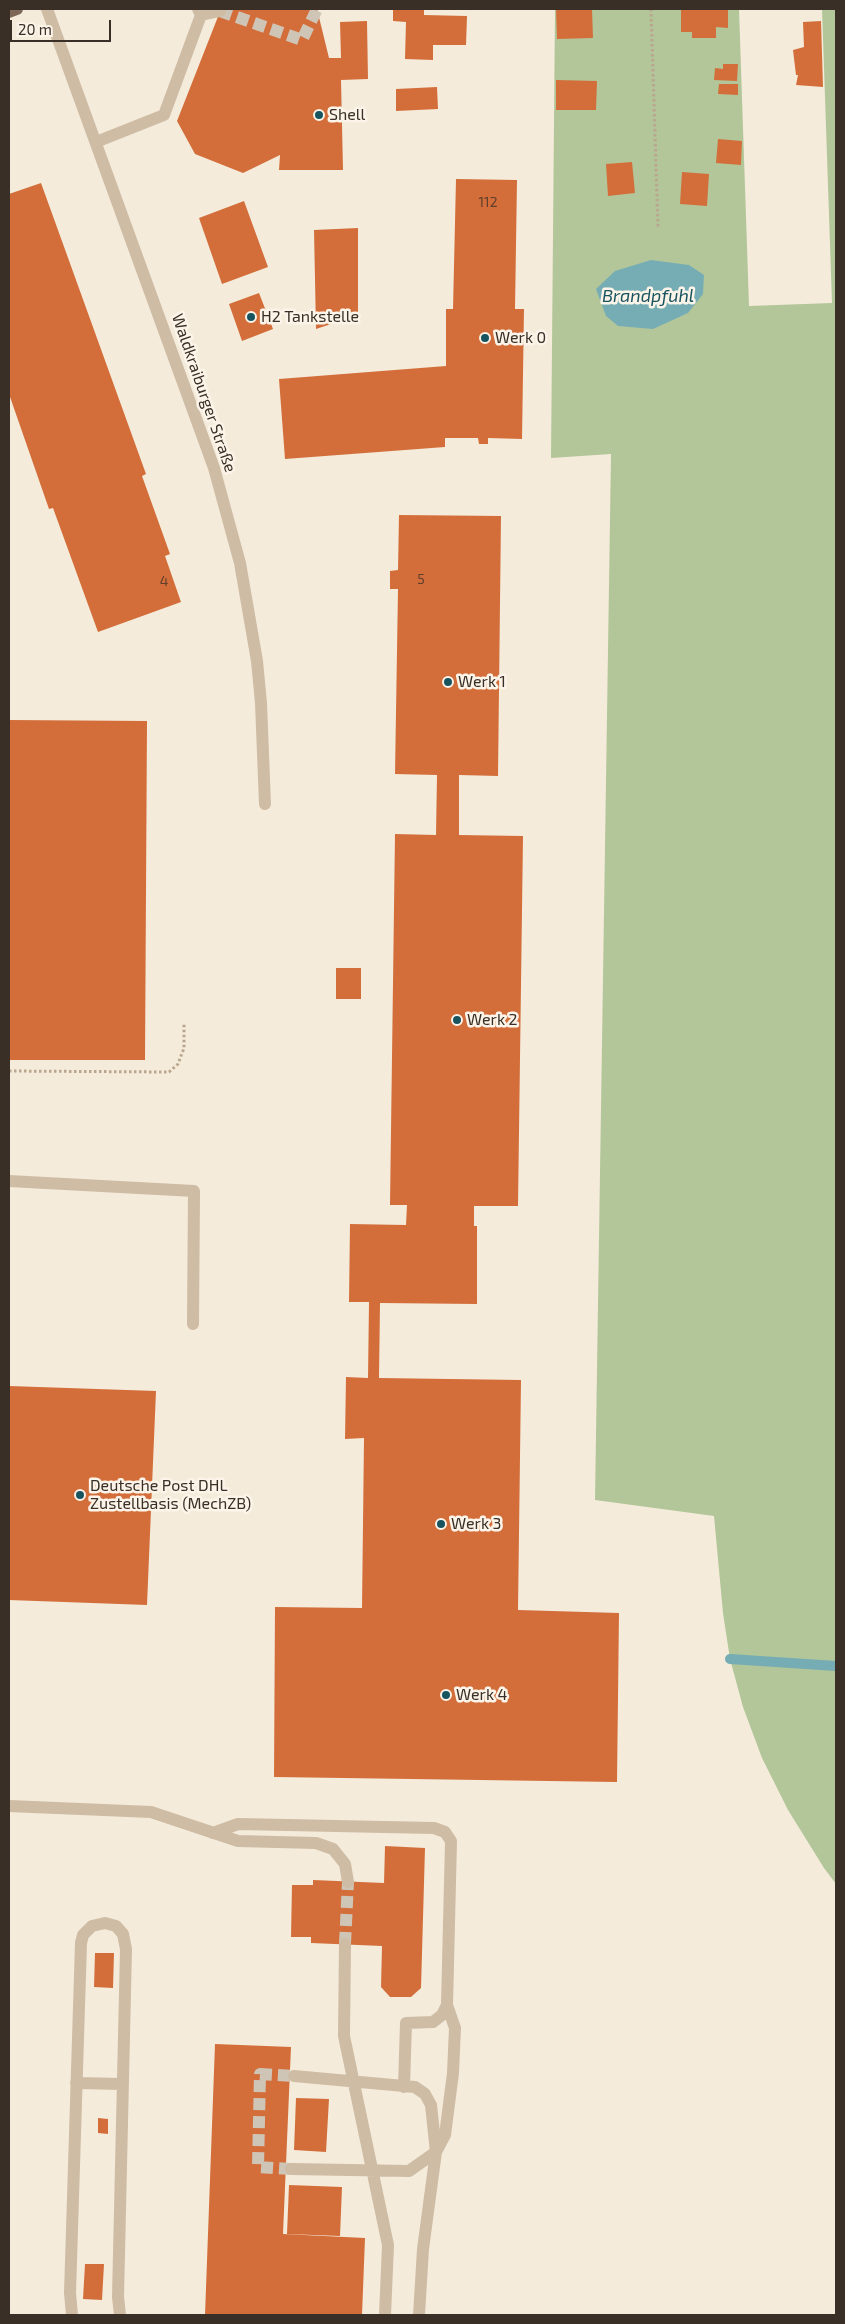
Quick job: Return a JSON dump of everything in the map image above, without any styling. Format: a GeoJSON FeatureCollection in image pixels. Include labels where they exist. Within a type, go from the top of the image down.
{"type":"FeatureCollection","features":[{"type":"Feature","properties":{"kind":"main road"},"geometry":{"type":"LineString","coordinates":[[9,12],[17,9]]}},
{"type":"Feature","properties":{"kind":"street","name":"Waldkraiburger Straße"},"geometry":{"type":"LineString","coordinates":[[47,9],[214,468],[240,563],[257,660],[261,703],[264,804]]}},
{"type":"Feature","properties":{"kind":"street"},"geometry":{"type":"LineString","coordinates":[[96,142],[164,115],[199,12],[220,11]]}},
{"type":"Feature","properties":{"kind":"street"},"geometry":{"type":"LineString","coordinates":[[9,1181],[194,1191],[193,1324]]}},
{"type":"Feature","properties":{"kind":"street"},"geometry":{"type":"LineString","coordinates":[[9,1806],[151,1812],[238,1841],[316,1844],[334,1849],[344,1864],[348,1882]]}},
{"type":"Feature","properties":{"kind":"street"},"geometry":{"type":"LineString","coordinates":[[214,1833],[238,1824],[434,1828],[445,1832],[451,1841],[447,2005],[455,2028],[453,2073],[445,2135],[436,2152],[409,2171],[374,2172],[291,2168]]}},
{"type":"Feature","properties":{"kind":"street"},"geometry":{"type":"LineString","coordinates":[[72,2315],[70,2293],[80,1944],[83,1935],[92,1926],[105,1923],[116,1926],[123,1934],[126,1949],[118,2296],[120,2315]]}},
{"type":"Feature","properties":{"kind":"street"},"geometry":{"type":"LineString","coordinates":[[345,1944],[344,2036],[388,2246],[385,2315]]}},
{"type":"Feature","properties":{"kind":"street"},"geometry":{"type":"LineString","coordinates":[[404,2087],[406,2023],[433,2022],[442,2015],[447,2005]]}},
{"type":"Feature","properties":{"kind":"street"},"geometry":{"type":"LineString","coordinates":[[294,2076],[415,2087],[425,2094],[431,2106],[436,2152],[423,2249],[419,2315]]}},
{"type":"Feature","properties":{"kind":"street"},"geometry":{"type":"LineString","coordinates":[[76,2083],[123,2084]]}},
{"type":"Feature","properties":{"kind":"path"},"geometry":{"type":"LineString","coordinates":[[651,9],[658,228]]}},
{"type":"Feature","properties":{"kind":"path"},"geometry":{"type":"LineString","coordinates":[[9,1071],[170,1072],[178,1064],[184,1048],[184,1024]]}},
{"type":"Feature","properties":{"kind":"green space"},"geometry":{"type":"Polygon","coordinates":[[[555,9],[739,9],[749,306],[832,303],[822,9],[836,9],[836,1884],[788,1810],[762,1758],[743,1707],[730,1659],[723,1613],[714,1516],[595,1500],[611,454],[551,458],[555,9]]]}},
{"type":"Feature","properties":{"kind":"water","name":"Brandpfuhl"},"geometry":{"type":"Polygon","coordinates":[[[651,260],[689,265],[704,275],[703,294],[688,313],[653,329],[618,326],[606,316],[596,289],[615,271],[651,260]]]}},
{"type":"Feature","properties":{"kind":"building"},"geometry":{"type":"Polygon","coordinates":[[[221,9],[317,9],[329,58],[341,58],[340,22],[367,21],[368,79],[341,80],[343,170],[279,170],[280,155],[243,173],[195,154],[177,121],[221,9]]]}},
{"type":"Feature","properties":{"kind":"building"},"geometry":{"type":"Polygon","coordinates":[[[393,9],[424,9],[424,15],[467,16],[466,45],[433,45],[433,60],[405,59],[406,22],[393,21],[393,9]]]}},
{"type":"Feature","properties":{"kind":"building"},"geometry":{"type":"Polygon","coordinates":[[[556,9],[592,9],[593,38],[557,39],[556,9]]]}},
{"type":"Feature","properties":{"kind":"building"},"geometry":{"type":"Polygon","coordinates":[[[681,9],[728,9],[728,28],[716,27],[716,38],[692,38],[692,32],[681,32],[681,9]]]}},
{"type":"Feature","properties":{"kind":"building"},"geometry":{"type":"Polygon","coordinates":[[[821,21],[823,87],[796,85],[798,75],[796,75],[793,50],[804,47],[803,22],[821,21]]]}},
{"type":"Feature","properties":{"kind":"building"},"geometry":{"type":"Polygon","coordinates":[[[723,64],[738,64],[737,81],[714,80],[715,68],[723,69],[723,64]]]}},
{"type":"Feature","properties":{"kind":"building"},"geometry":{"type":"Polygon","coordinates":[[[556,80],[597,81],[596,110],[556,110],[556,80]]]}},
{"type":"Feature","properties":{"kind":"building"},"geometry":{"type":"Polygon","coordinates":[[[719,84],[738,84],[738,95],[718,94],[719,84]]]}},
{"type":"Feature","properties":{"kind":"building"},"geometry":{"type":"Polygon","coordinates":[[[437,87],[438,109],[396,111],[396,89],[437,87]]]}},
{"type":"Feature","properties":{"kind":"building"},"geometry":{"type":"Polygon","coordinates":[[[718,139],[742,141],[741,165],[716,163],[718,139]]]}},
{"type":"Feature","properties":{"kind":"building"},"geometry":{"type":"Polygon","coordinates":[[[632,162],[635,193],[608,196],[606,164],[632,162]]]}},
{"type":"Feature","properties":{"kind":"building"},"geometry":{"type":"Polygon","coordinates":[[[682,172],[709,174],[707,206],[680,204],[682,172]]]}},
{"type":"Feature","properties":{"kind":"building"},"geometry":{"type":"Polygon","coordinates":[[[456,179],[517,180],[515,309],[524,309],[522,439],[488,438],[488,444],[479,444],[478,438],[445,438],[445,447],[285,459],[279,379],[446,366],[446,309],[453,309],[456,179]]]}},
{"type":"Feature","properties":{"kind":"building"},"geometry":{"type":"Polygon","coordinates":[[[41,183],[146,474],[142,476],[170,554],[165,556],[181,602],[98,632],[53,508],[49,509],[9,394],[9,194],[41,183]]]}},
{"type":"Feature","properties":{"kind":"building"},"geometry":{"type":"Polygon","coordinates":[[[244,201],[268,267],[222,284],[199,218],[244,201]]]}},
{"type":"Feature","properties":{"kind":"building"},"geometry":{"type":"Polygon","coordinates":[[[358,228],[358,315],[316,329],[314,230],[358,228]]]}},
{"type":"Feature","properties":{"kind":"building","name":"H2 Tankstelle"},"geometry":{"type":"Polygon","coordinates":[[[259,293],[273,329],[242,341],[229,304],[259,293]]]}},
{"type":"Feature","properties":{"kind":"building"},"geometry":{"type":"Polygon","coordinates":[[[399,515],[501,516],[498,776],[459,775],[459,835],[523,836],[518,1206],[474,1206],[474,1226],[477,1226],[477,1304],[380,1303],[379,1378],[521,1380],[518,1610],[619,1613],[617,1782],[274,1777],[275,1607],[362,1608],[364,1438],[345,1439],[346,1377],[368,1378],[369,1302],[349,1302],[350,1224],[406,1225],[407,1205],[390,1205],[395,834],[436,835],[437,775],[395,774],[398,589],[390,589],[390,571],[398,570],[399,515]]]}},
{"type":"Feature","properties":{"kind":"building"},"geometry":{"type":"Polygon","coordinates":[[[9,720],[147,721],[145,1060],[9,1060],[9,720]]]}},
{"type":"Feature","properties":{"kind":"building"},"geometry":{"type":"Polygon","coordinates":[[[336,968],[361,968],[361,999],[336,999],[336,968]]]}},
{"type":"Feature","properties":{"kind":"building","name":"Deutsche Post DHL Zustellbasis (MechZB)"},"geometry":{"type":"Polygon","coordinates":[[[9,1386],[156,1391],[147,1605],[9,1600],[9,1386]]]}},
{"type":"Feature","properties":{"kind":"building"},"geometry":{"type":"Polygon","coordinates":[[[385,1846],[425,1848],[421,1988],[411,1997],[390,1997],[381,1987],[382,1946],[311,1943],[311,1937],[291,1937],[292,1885],[313,1885],[313,1880],[384,1883],[385,1846]]]}},
{"type":"Feature","properties":{"kind":"building"},"geometry":{"type":"Polygon","coordinates":[[[95,1953],[114,1953],[113,1988],[94,1987],[95,1953]]]}},
{"type":"Feature","properties":{"kind":"building"},"geometry":{"type":"Polygon","coordinates":[[[215,2044],[291,2047],[283,2234],[365,2238],[362,2315],[205,2315],[215,2044]]]}},
{"type":"Feature","properties":{"kind":"building"},"geometry":{"type":"Polygon","coordinates":[[[296,2098],[329,2099],[326,2152],[294,2150],[296,2098]]]}},
{"type":"Feature","properties":{"kind":"building"},"geometry":{"type":"Polygon","coordinates":[[[98,2118],[108,2119],[108,2134],[98,2133],[98,2118]]]}},
{"type":"Feature","properties":{"kind":"building"},"geometry":{"type":"Polygon","coordinates":[[[289,2185],[342,2187],[340,2236],[287,2234],[289,2185]]]}},
{"type":"Feature","properties":{"kind":"building"},"geometry":{"type":"Polygon","coordinates":[[[85,2264],[104,2264],[102,2300],[83,2299],[85,2264]]]}},
{"type":"Feature","properties":{"kind":"waterway"},"geometry":{"type":"LineString","coordinates":[[730,1659],[836,1666]]}},
{"type":"Feature","properties":{"kind":"tunnel"},"geometry":{"type":"LineString","coordinates":[[220,11],[302,40],[317,9]]}},
{"type":"Feature","properties":{"kind":"tunnel"},"geometry":{"type":"LineString","coordinates":[[345,1944],[348,1882]]}},
{"type":"Feature","properties":{"kind":"tunnel"},"geometry":{"type":"LineString","coordinates":[[291,2169],[258,2167],[260,2074],[294,2076]]}},
{"type":"Feature","properties":{"kind":"place","name":"Shell"},"geometry":{"type":"Point","coordinates":[319,115]}},
{"type":"Feature","properties":{"kind":"place","name":"H2 Tankstelle"},"geometry":{"type":"Point","coordinates":[251,317]}},
{"type":"Feature","properties":{"kind":"place","name":"Werk 0"},"geometry":{"type":"Point","coordinates":[485,338]}},
{"type":"Feature","properties":{"kind":"place","name":"Werk 1"},"geometry":{"type":"Point","coordinates":[448,682]}},
{"type":"Feature","properties":{"kind":"place","name":"Werk 2"},"geometry":{"type":"Point","coordinates":[457,1020]}},
{"type":"Feature","properties":{"kind":"place","name":"Deutsche Post DHL Zustellbasis (MechZB)"},"geometry":{"type":"Point","coordinates":[80,1495]}},
{"type":"Feature","properties":{"kind":"place","name":"Werk 3"},"geometry":{"type":"Point","coordinates":[441,1524]}},
{"type":"Feature","properties":{"kind":"place","name":"Werk 4"},"geometry":{"type":"Point","coordinates":[446,1695]}}]}
